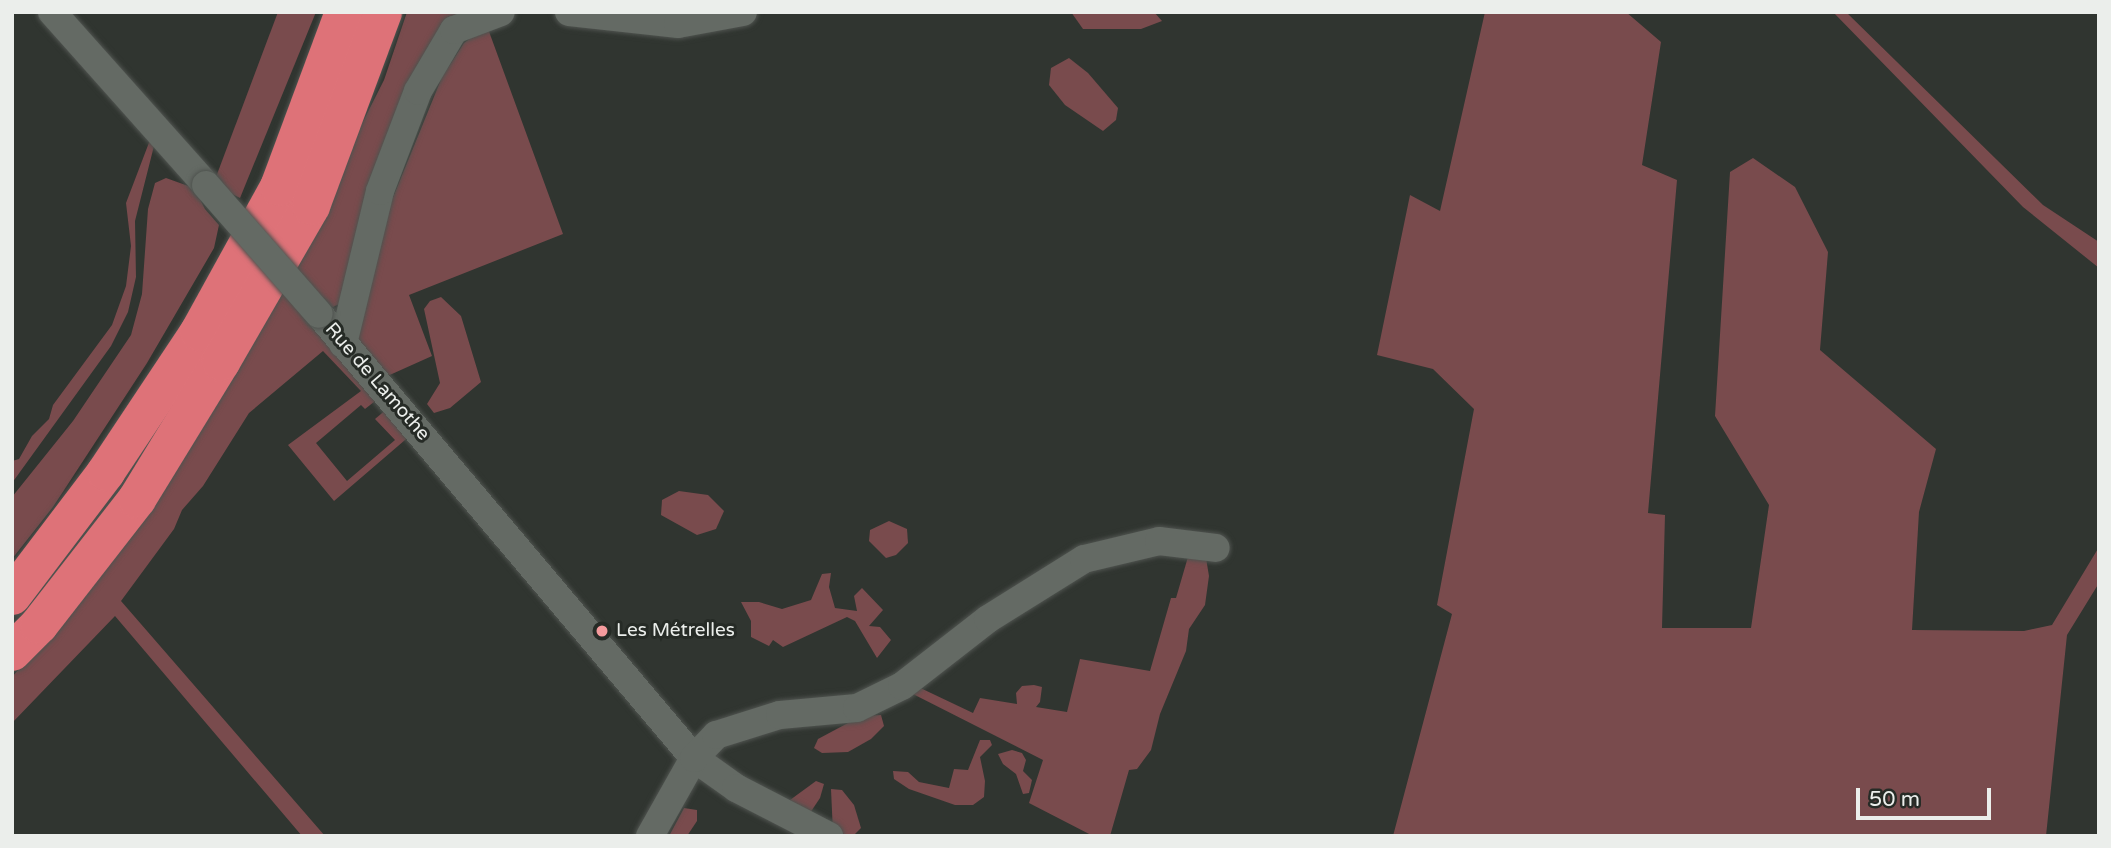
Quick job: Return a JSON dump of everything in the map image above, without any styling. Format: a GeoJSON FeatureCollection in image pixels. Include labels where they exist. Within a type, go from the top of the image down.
{"type":"FeatureCollection","features":[{"type":"Feature","properties":{"kind":"highway"},"geometry":{"type":"LineString","coordinates":[[12,596],[106,472],[199,332],[279,187],[344,12]]}},
{"type":"Feature","properties":{"kind":"highway"},"geometry":{"type":"LineString","coordinates":[[12,652],[39,625],[137,499],[221,362],[311,206],[383,12]]}},
{"type":"Feature","properties":{"kind":"street","name":"Rue de Lamothe"},"geometry":{"type":"LineString","coordinates":[[52,12],[319,314],[694,758],[736,788],[829,836]]}},
{"type":"Feature","properties":{"kind":"street"},"geometry":{"type":"LineString","coordinates":[[342,344],[380,191],[418,91],[454,30],[501,12]]}},
{"type":"Feature","properties":{"kind":"street"},"geometry":{"type":"LineString","coordinates":[[569,12],[678,24],[743,12]]}},
{"type":"Feature","properties":{"kind":"street"},"geometry":{"type":"LineString","coordinates":[[650,836],[694,758],[716,735],[780,715],[857,708],[902,686],[988,619],[1084,559],[1159,541],[1216,548]]}},
{"type":"Feature","properties":{"kind":"shaded area"},"geometry":{"type":"Polygon","coordinates":[[[278,12],[316,12],[240,198],[228,192],[216,177],[278,12]]]}},
{"type":"Feature","properties":{"kind":"shaded area"},"geometry":{"type":"Polygon","coordinates":[[[407,12],[467,12],[461,16],[343,302],[333,307],[321,304],[291,264],[384,80],[407,12]]]}},
{"type":"Feature","properties":{"kind":"shaded area"},"geometry":{"type":"Polygon","coordinates":[[[1071,12],[1154,12],[1162,21],[1141,29],[1083,29],[1071,12]]]}},
{"type":"Feature","properties":{"kind":"shaded area"},"geometry":{"type":"Polygon","coordinates":[[[1485,12],[1626,12],[1661,42],[1642,165],[1677,180],[1648,513],[1665,515],[1662,628],[1751,628],[1769,505],[1715,416],[1730,172],[1753,158],[1795,187],[1828,252],[1820,350],[1936,449],[1919,512],[1912,630],[2024,631],[2052,625],[2099,547],[2099,583],[2067,635],[2046,836],[1393,836],[1452,614],[1437,605],[1474,409],[1433,369],[1377,355],[1410,195],[1440,211],[1485,12]]]}},
{"type":"Feature","properties":{"kind":"shaded area"},"geometry":{"type":"Polygon","coordinates":[[[1833,12],[1846,12],[2043,205],[2099,242],[2099,268],[2023,207],[1833,12]]]}},
{"type":"Feature","properties":{"kind":"shaded area"},"geometry":{"type":"Polygon","coordinates":[[[487,26],[563,234],[409,295],[432,356],[383,378],[360,349],[358,334],[385,217],[442,77],[464,43],[487,26]]]}},
{"type":"Feature","properties":{"kind":"shaded area"},"geometry":{"type":"Polygon","coordinates":[[[1069,58],[1088,73],[1118,108],[1116,120],[1103,131],[1065,105],[1049,85],[1051,68],[1069,58]]]}},
{"type":"Feature","properties":{"kind":"shaded area"},"geometry":{"type":"Polygon","coordinates":[[[150,140],[154,146],[135,221],[136,277],[128,312],[111,346],[12,483],[12,461],[19,459],[32,436],[49,419],[53,405],[112,325],[126,286],[131,246],[126,203],[150,140]]]}},
{"type":"Feature","properties":{"kind":"shaded area"},"geometry":{"type":"Polygon","coordinates":[[[166,178],[194,188],[205,209],[219,225],[214,248],[147,363],[53,507],[12,559],[12,497],[73,421],[131,335],[142,294],[148,209],[155,183],[166,178]]]}},
{"type":"Feature","properties":{"kind":"shaded area"},"geometry":{"type":"Polygon","coordinates":[[[279,288],[379,398],[365,409],[361,405],[316,443],[347,481],[395,440],[375,419],[388,408],[412,434],[334,501],[288,445],[361,391],[323,351],[249,413],[203,486],[182,510],[174,529],[121,601],[325,836],[302,836],[115,616],[12,723],[12,677],[64,616],[279,288]]]}},
{"type":"Feature","properties":{"kind":"shaded area"},"geometry":{"type":"Polygon","coordinates":[[[441,297],[461,316],[481,382],[450,408],[434,413],[427,404],[440,383],[424,309],[430,301],[441,297]]]}},
{"type":"Feature","properties":{"kind":"shaded area"},"geometry":{"type":"Polygon","coordinates":[[[679,491],[708,495],[724,511],[716,529],[697,535],[661,515],[662,500],[679,491]]]}},
{"type":"Feature","properties":{"kind":"shaded area"},"geometry":{"type":"Polygon","coordinates":[[[889,521],[907,529],[908,543],[896,555],[886,558],[869,541],[870,530],[889,521]]]}},
{"type":"Feature","properties":{"kind":"shaded area"},"geometry":{"type":"Polygon","coordinates":[[[1190,550],[1206,558],[1209,576],[1205,605],[1189,629],[1186,651],[1160,714],[1151,750],[1137,769],[1129,770],[1110,836],[1093,836],[1029,803],[1043,760],[907,691],[912,684],[973,713],[980,698],[1017,704],[1016,693],[1022,686],[1034,685],[1042,687],[1040,702],[1036,707],[1067,712],[1080,659],[1150,671],[1171,598],[1176,598],[1190,550]]]}},
{"type":"Feature","properties":{"kind":"shaded area"},"geometry":{"type":"Polygon","coordinates":[[[831,573],[829,587],[835,608],[857,611],[854,596],[862,588],[883,610],[869,626],[880,627],[891,640],[877,658],[855,621],[847,617],[783,647],[773,640],[769,646],[751,637],[751,621],[741,602],[759,602],[782,609],[811,600],[822,574],[831,573]]]}},
{"type":"Feature","properties":{"kind":"shaded area"},"geometry":{"type":"Polygon","coordinates":[[[881,715],[884,726],[871,739],[848,752],[822,753],[814,748],[818,739],[861,716],[881,715]]]}},
{"type":"Feature","properties":{"kind":"shaded area"},"geometry":{"type":"Polygon","coordinates":[[[980,740],[990,740],[992,745],[980,757],[985,781],[984,797],[973,805],[955,805],[909,789],[894,779],[893,771],[908,772],[919,782],[949,788],[954,769],[968,770],[980,740]]]}},
{"type":"Feature","properties":{"kind":"shaded area"},"geometry":{"type":"Polygon","coordinates":[[[1012,750],[1022,753],[1026,760],[1023,771],[1032,780],[1029,793],[1023,794],[1016,774],[1003,764],[998,754],[1012,750]]]}},
{"type":"Feature","properties":{"kind":"shaded area"},"geometry":{"type":"Polygon","coordinates":[[[816,781],[824,784],[820,798],[810,813],[790,800],[816,781]]]}},
{"type":"Feature","properties":{"kind":"shaded area"},"geometry":{"type":"Polygon","coordinates":[[[831,789],[842,790],[854,805],[861,828],[853,836],[833,833],[831,789]]]}},
{"type":"Feature","properties":{"kind":"shaded area"},"geometry":{"type":"Polygon","coordinates":[[[684,808],[697,810],[697,821],[687,836],[669,836],[684,808]]]}},
{"type":"Feature","properties":{"kind":"place","name":"Les Métrelles"},"geometry":{"type":"Point","coordinates":[602,631]}}]}
